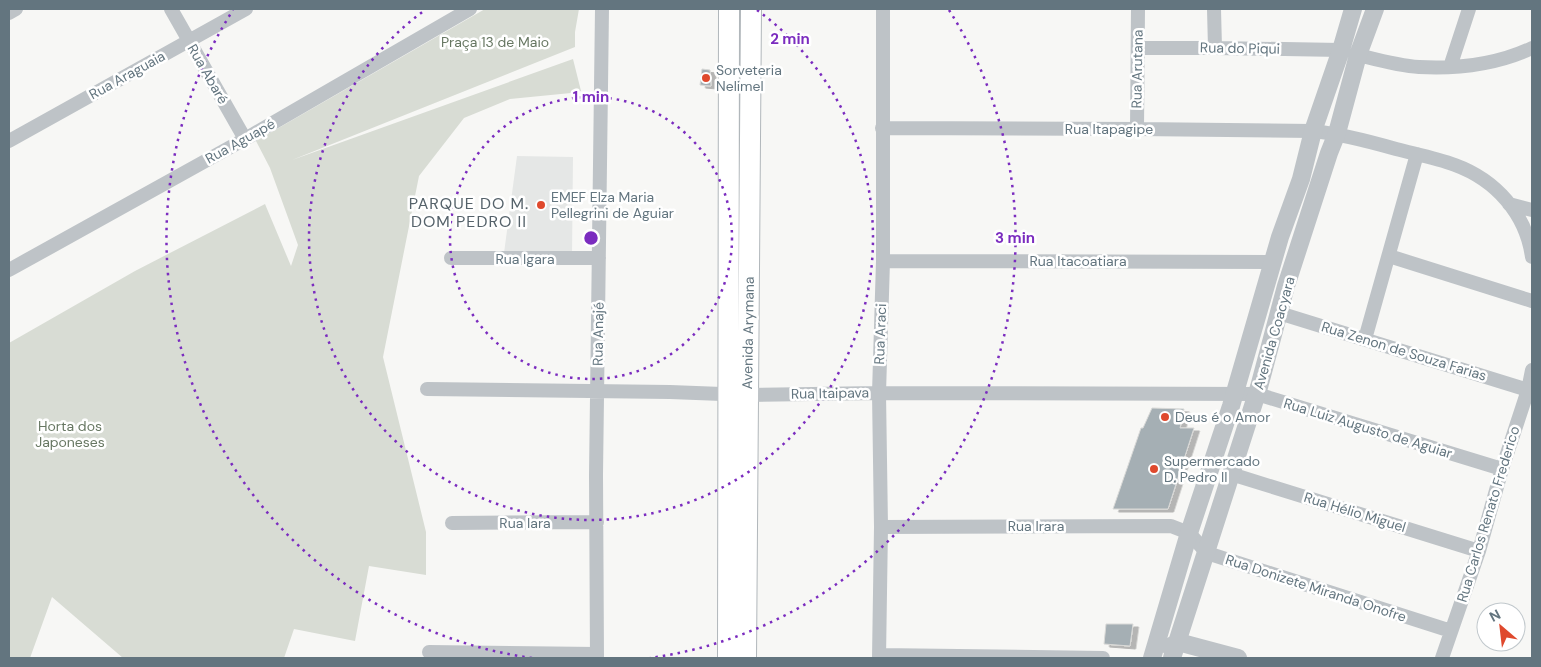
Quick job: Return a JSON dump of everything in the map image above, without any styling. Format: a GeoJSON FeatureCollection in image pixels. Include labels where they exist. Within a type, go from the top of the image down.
{"type":"FeatureCollection","features":[{"type":"Feature","properties":{"kind":"main road","name":"Avenida Arymana"},"geometry":{"type":"LineString","coordinates":[[728,658],[729,9]]}},
{"type":"Feature","properties":{"kind":"main road","name":"Avenida Arymana"},"geometry":{"type":"LineString","coordinates":[[746,658],[751,9]]}},
{"type":"Feature","properties":{"kind":"street"},"geometry":{"type":"LineString","coordinates":[[9,13],[16,9]]}},
{"type":"Feature","properties":{"kind":"street","name":"Rua Abaré"},"geometry":{"type":"LineString","coordinates":[[171,9],[246,139]]}},
{"type":"Feature","properties":{"kind":"street","name":"Rua Araguaia"},"geometry":{"type":"LineString","coordinates":[[9,141],[246,9]]}},
{"type":"Feature","properties":{"kind":"street","name":"Rua Aguapé"},"geometry":{"type":"LineString","coordinates":[[9,270],[246,139],[470,9]]}},
{"type":"Feature","properties":{"kind":"street","name":"Rua Anajé"},"geometry":{"type":"LineString","coordinates":[[597,656],[596,475],[602,9]]}},
{"type":"Feature","properties":{"kind":"street","name":"Rua Araci"},"geometry":{"type":"LineString","coordinates":[[879,657],[881,527],[879,392],[882,261],[883,9]]}},
{"type":"Feature","properties":{"kind":"street","name":"Rua Arutana"},"geometry":{"type":"LineString","coordinates":[[1137,129],[1138,9]]}},
{"type":"Feature","properties":{"kind":"street"},"geometry":{"type":"LineString","coordinates":[[1214,9],[1215,48]]}},
{"type":"Feature","properties":{"kind":"street","name":"Avenida Coacyara"},"geometry":{"type":"LineString","coordinates":[[1153,658],[1189,533],[1231,406],[1273,262],[1301,179],[1314,131],[1353,9]]}},
{"type":"Feature","properties":{"kind":"street","name":"Avenida Coacyara"},"geometry":{"type":"LineString","coordinates":[[1175,650],[1257,394],[1279,313],[1336,133],[1358,56],[1375,9]]}},
{"type":"Feature","properties":{"kind":"street"},"geometry":{"type":"LineString","coordinates":[[1450,67],[1469,9]]}},
{"type":"Feature","properties":{"kind":"street","name":"Rua do Piqui"},"geometry":{"type":"LineString","coordinates":[[1138,48],[1341,50]]}},
{"type":"Feature","properties":{"kind":"street"},"geometry":{"type":"LineString","coordinates":[[1358,56],[1418,67],[1450,67],[1492,61],[1532,48]]}},
{"type":"Feature","properties":{"kind":"street","name":"Rua Itapagipe"},"geometry":{"type":"LineString","coordinates":[[882,128],[1137,129],[1314,131],[1336,133]]}},
{"type":"Feature","properties":{"kind":"street"},"geometry":{"type":"LineString","coordinates":[[1336,133],[1456,165],[1476,175],[1495,188],[1510,204],[1525,228],[1532,257]]}},
{"type":"Feature","properties":{"kind":"street"},"geometry":{"type":"LineString","coordinates":[[1365,339],[1417,154]]}},
{"type":"Feature","properties":{"kind":"street"},"geometry":{"type":"LineString","coordinates":[[1510,204],[1532,210]]}},
{"type":"Feature","properties":{"kind":"street"},"geometry":{"type":"LineString","coordinates":[[1389,256],[1532,301]]}},
{"type":"Feature","properties":{"kind":"street","name":"Rua Igara"},"geometry":{"type":"LineString","coordinates":[[451,258],[599,258]]}},
{"type":"Feature","properties":{"kind":"street","name":"Rua Itacoatiara"},"geometry":{"type":"LineString","coordinates":[[882,261],[1273,262]]}},
{"type":"Feature","properties":{"kind":"street","name":"Rua Zenon de Souza Farias"},"geometry":{"type":"LineString","coordinates":[[1279,313],[1528,390]]}},
{"type":"Feature","properties":{"kind":"street","name":"Rua Carlos Renato Frederico"},"geometry":{"type":"LineString","coordinates":[[1442,658],[1479,551],[1502,469],[1528,390],[1532,370]]}},
{"type":"Feature","properties":{"kind":"street","name":"Rua Itaipava"},"geometry":{"type":"LineString","coordinates":[[427,389],[748,394],[879,392],[1233,394]]}},
{"type":"Feature","properties":{"kind":"street","name":"Rua Luiz Augusto de Aguiar"},"geometry":{"type":"LineString","coordinates":[[1233,394],[1257,394],[1502,469]]}},
{"type":"Feature","properties":{"kind":"street","name":"Rua Hélio Miguel"},"geometry":{"type":"LineString","coordinates":[[1231,474],[1479,551]]}},
{"type":"Feature","properties":{"kind":"street","name":"Rua Iara"},"geometry":{"type":"LineString","coordinates":[[452,523],[597,522]]}},
{"type":"Feature","properties":{"kind":"street","name":"Rua Irara"},"geometry":{"type":"LineString","coordinates":[[881,527],[1171,526],[1189,533]]}},
{"type":"Feature","properties":{"kind":"street","name":"Rua Donizete Miranda Onofre"},"geometry":{"type":"LineString","coordinates":[[1189,533],[1206,553],[1451,631]]}},
{"type":"Feature","properties":{"kind":"street"},"geometry":{"type":"LineString","coordinates":[[1153,658],[1175,650],[1238,658]]}},
{"type":"Feature","properties":{"kind":"street"},"geometry":{"type":"LineString","coordinates":[[429,652],[597,656]]}},
{"type":"Feature","properties":{"kind":"street"},"geometry":{"type":"LineString","coordinates":[[879,657],[1103,658]]}},
{"type":"Feature","properties":{"kind":"shaded area","name":"EMEF Elza Maria Pellegrini de Aguiar"},"geometry":{"type":"Polygon","coordinates":[[[517,156],[573,157],[572,257],[504,253],[517,156]]]}},
{"type":"Feature","properties":{"kind":"green space"},"geometry":{"type":"Polygon","coordinates":[[[485,9],[579,9],[575,32],[575,47],[292,160],[573,59],[581,91],[510,99],[464,118],[419,176],[383,357],[426,532],[426,575],[369,566],[355,641],[294,629],[284,658],[123,658],[52,597],[30,658],[9,658],[9,343],[135,271],[265,204],[291,266],[298,245],[270,168],[256,141],[485,9]]]}},
{"type":"Feature","properties":{"kind":"building","name":"Sorveteria Nelimel"},"geometry":{"type":"Polygon","coordinates":[[[702,69],[710,70],[711,86],[700,85],[702,69]]]}},
{"type":"Feature","properties":{"kind":"building","name":"Supermercado D. Pedro II"},"geometry":{"type":"Polygon","coordinates":[[[1152,408],[1184,409],[1180,428],[1194,428],[1168,509],[1113,509],[1141,428],[1143,428],[1152,408]]]}},
{"type":"Feature","properties":{"kind":"building"},"geometry":{"type":"Polygon","coordinates":[[[1106,624],[1133,624],[1130,646],[1104,644],[1106,624]]]}},
{"type":"Feature","properties":{"kind":"place","name":"Sorveteria Nelimel"},"geometry":{"type":"Point","coordinates":[706,78]}},
{"type":"Feature","properties":{"kind":"place","name":"EMEF Elza Maria Pellegrini de Aguiar"},"geometry":{"type":"Point","coordinates":[541,205]}},
{"type":"Feature","properties":{"kind":"place","name":"Deus é o Amor"},"geometry":{"type":"Point","coordinates":[1165,417]}},
{"type":"Feature","properties":{"kind":"place","name":"Supermercado D. Pedro II"},"geometry":{"type":"Point","coordinates":[1154,469]}},
{"type":"Feature","properties":{"kind":"district","name":"PARQUE DO M. DOM PEDRO II"},"geometry":{"type":"Point","coordinates":[469,212]}},
{"type":"Feature","properties":{"kind":"park label","name":"Praça 13 de Maio"},"geometry":{"type":"Point","coordinates":[495,42]}},
{"type":"Feature","properties":{"kind":"park label","name":"Horta dos Japoneses"},"geometry":{"type":"Point","coordinates":[70,434]}}]}
